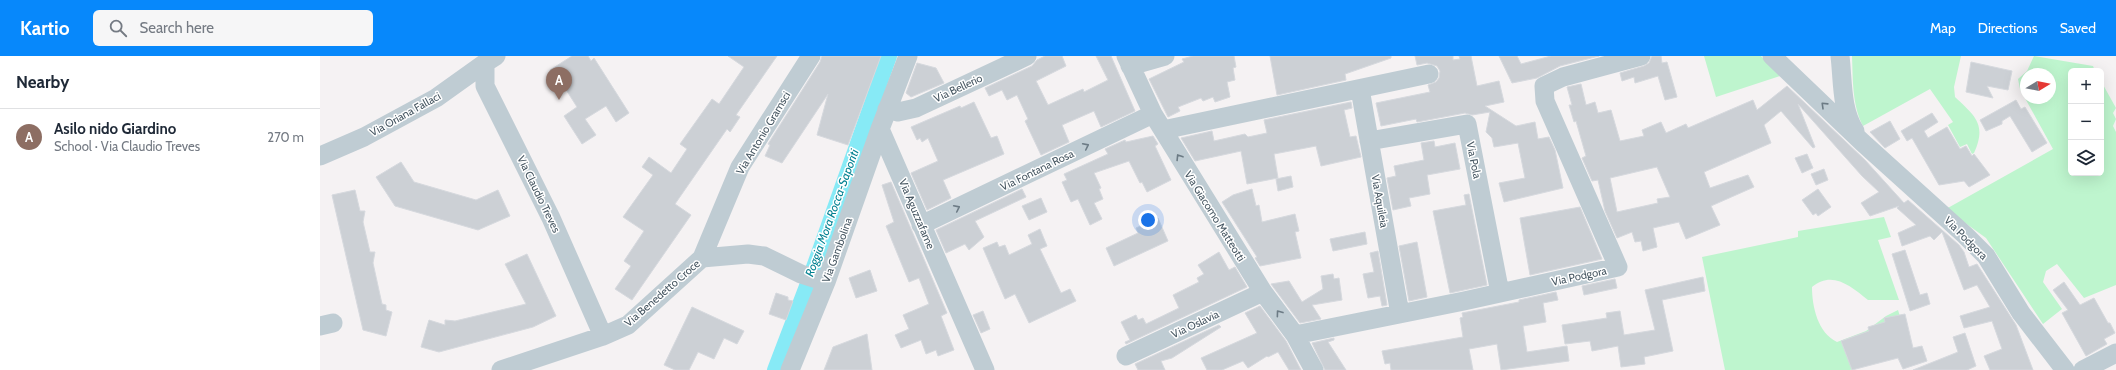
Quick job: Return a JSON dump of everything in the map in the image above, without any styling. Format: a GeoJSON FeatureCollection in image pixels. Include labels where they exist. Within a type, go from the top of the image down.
{"type":"FeatureCollection","features":[{"type":"Feature","properties":{"kind":"street","name":"Via Antonio Gramsci"},"geometry":{"type":"LineString","coordinates":[[702,258],[740,167],[811,56]]}},
{"type":"Feature","properties":{"kind":"street"},"geometry":{"type":"LineString","coordinates":[[880,129],[908,56]]}},
{"type":"Feature","properties":{"kind":"street","name":"Via Bellerio"},"geometry":{"type":"LineString","coordinates":[[887,109],[898,112],[916,108],[1027,56]]}},
{"type":"Feature","properties":{"kind":"street"},"geometry":{"type":"LineString","coordinates":[[1128,61],[1165,56]]}},
{"type":"Feature","properties":{"kind":"street","name":"Via Podgora"},"geometry":{"type":"LineString","coordinates":[[1295,335],[1618,267],[1545,101],[1544,86],[1563,77],[1641,56]]}},
{"type":"Feature","properties":{"kind":"street","name":"Via Podgora"},"geometry":{"type":"LineString","coordinates":[[1772,56],[1862,142],[1965,235],[1986,256],[2021,313],[2064,370]]}},
{"type":"Feature","properties":{"kind":"street","name":"Via Podgora"},"geometry":{"type":"LineString","coordinates":[[1840,56],[1844,102],[1849,123],[1862,142]]}},
{"type":"Feature","properties":{"kind":"street","name":"Via Oriana Fallaci"},"geometry":{"type":"LineString","coordinates":[[320,156],[364,137],[436,98],[491,59]]}},
{"type":"Feature","properties":{"kind":"street","name":"Via Claudio Treves"},"geometry":{"type":"LineString","coordinates":[[491,59],[485,86],[551,218],[603,336]]}},
{"type":"Feature","properties":{"kind":"street","name":"Via Giacomo Matteotti"},"geometry":{"type":"LineString","coordinates":[[1128,61],[1152,114],[1263,292],[1295,335],[1314,370]]}},
{"type":"Feature","properties":{"kind":"street"},"geometry":{"type":"LineString","coordinates":[[1163,130],[1429,74]]}},
{"type":"Feature","properties":{"kind":"street","name":"Via Aquileia"},"geometry":{"type":"LineString","coordinates":[[1360,89],[1400,314]]}},
{"type":"Feature","properties":{"kind":"street","name":"Via Fontana Rosa"},"geometry":{"type":"LineString","coordinates":[[921,225],[1152,114]]}},
{"type":"Feature","properties":{"kind":"street","name":"Via Pola"},"geometry":{"type":"LineString","coordinates":[[1369,141],[1467,124],[1500,293]]}},
{"type":"Feature","properties":{"kind":"street","name":"Via Aguzzafame"},"geometry":{"type":"LineString","coordinates":[[880,129],[985,370]]}},
{"type":"Feature","properties":{"kind":"street","name":"Via Gambolina"},"geometry":{"type":"LineString","coordinates":[[790,370],[814,278],[880,129]]}},
{"type":"Feature","properties":{"kind":"street","name":"Via Benedetto Croce"},"geometry":{"type":"LineString","coordinates":[[501,370],[603,336],[628,325],[702,258],[748,254],[764,256],[814,278]]}},
{"type":"Feature","properties":{"kind":"street","name":"Via Oslavia"},"geometry":{"type":"LineString","coordinates":[[1126,356],[1263,292]]}},
{"type":"Feature","properties":{"kind":"street"},"geometry":{"type":"LineString","coordinates":[[2083,370],[2116,353]]}},
{"type":"Feature","properties":{"kind":"green space"},"geometry":{"type":"Polygon","coordinates":[[[1704,56],[1761,56],[1780,76],[1716,97],[1704,56]]]}},
{"type":"Feature","properties":{"kind":"green space"},"geometry":{"type":"Polygon","coordinates":[[[1852,56],[1961,56],[1954,87],[1955,97],[1977,121],[1979,135],[1974,153],[1972,154],[1967,144],[1960,147],[1948,125],[1953,122],[1930,89],[1863,126],[1859,118],[1855,101],[1852,56]]]}},
{"type":"Feature","properties":{"kind":"green space"},"geometry":{"type":"Polygon","coordinates":[[[2034,56],[2093,66],[2094,68],[2068,68],[2068,176],[2104,176],[2104,86],[2116,108],[2113,113],[2116,119],[2113,126],[2116,132],[2116,285],[2084,298],[2057,264],[2046,271],[2043,282],[2062,309],[2043,324],[1986,238],[1946,209],[2053,149],[2028,104],[2056,104],[2056,68],[2028,68],[2034,56]]]}},
{"type":"Feature","properties":{"kind":"green space"},"geometry":{"type":"Polygon","coordinates":[[[2020,77],[2020,89],[2018,79],[2020,77]]]}},
{"type":"Feature","properties":{"kind":"green space"},"geometry":{"type":"Polygon","coordinates":[[[1884,217],[1891,237],[1878,240],[1899,300],[1868,300],[1848,285],[1834,280],[1827,280],[1819,282],[1812,287],[1813,303],[1817,319],[1821,326],[1830,338],[1837,342],[1866,331],[1886,316],[1898,310],[1910,348],[1850,370],[1725,370],[1702,257],[1798,237],[1798,231],[1884,217]]]}},
{"type":"Feature","properties":{"kind":"building"},"geometry":{"type":"Polygon","coordinates":[[[572,56],[588,56],[591,61],[594,58],[629,113],[616,122],[606,106],[585,119],[596,135],[582,144],[564,116],[577,107],[565,88],[562,90],[550,70],[572,56]]]}},
{"type":"Feature","properties":{"kind":"building"},"geometry":{"type":"Polygon","coordinates":[[[728,56],[777,56],[736,115],[740,117],[730,132],[727,129],[675,204],[691,215],[632,300],[615,289],[631,266],[624,261],[644,231],[623,217],[653,175],[642,167],[649,157],[671,173],[687,149],[680,144],[712,99],[719,104],[744,67],[728,56]]]}},
{"type":"Feature","properties":{"kind":"building"},"geometry":{"type":"Polygon","coordinates":[[[822,56],[881,56],[848,145],[817,135],[828,94],[782,163],[765,156],[770,145],[768,144],[820,62],[822,56]]]}},
{"type":"Feature","properties":{"kind":"building"},"geometry":{"type":"Polygon","coordinates":[[[1045,56],[1062,56],[1066,66],[1036,81],[1048,105],[1083,89],[1084,92],[1108,80],[1096,56],[1111,56],[1135,111],[1101,127],[1094,111],[1062,125],[1069,142],[1041,155],[1025,121],[1028,119],[1017,95],[1007,100],[1002,90],[989,96],[985,88],[1032,66],[1037,60],[1045,56]]]}},
{"type":"Feature","properties":{"kind":"building"},"geometry":{"type":"Polygon","coordinates":[[[1193,56],[1234,56],[1236,67],[1233,68],[1235,80],[1227,82],[1230,97],[1215,102],[1213,97],[1203,101],[1201,98],[1178,107],[1180,111],[1168,117],[1149,79],[1184,62],[1182,59],[1193,56]]]}},
{"type":"Feature","properties":{"kind":"building"},"geometry":{"type":"Polygon","coordinates":[[[1270,56],[1391,56],[1391,58],[1345,74],[1346,80],[1277,95],[1270,56]]]}},
{"type":"Feature","properties":{"kind":"building"},"geometry":{"type":"Polygon","coordinates":[[[1415,56],[1453,56],[1453,60],[1460,59],[1459,56],[1471,56],[1477,86],[1499,81],[1504,102],[1485,106],[1516,126],[1535,122],[1538,139],[1549,137],[1555,150],[1563,188],[1504,202],[1499,183],[1525,178],[1518,143],[1494,147],[1492,138],[1486,132],[1490,112],[1472,115],[1465,113],[1417,122],[1416,119],[1381,126],[1376,103],[1430,92],[1428,85],[1436,82],[1439,78],[1440,71],[1437,66],[1427,63],[1417,65],[1415,56]]]}},
{"type":"Feature","properties":{"kind":"building"},"geometry":{"type":"Polygon","coordinates":[[[1499,56],[1517,56],[1521,64],[1551,56],[1599,56],[1560,66],[1537,78],[1512,83],[1499,56]]]}},
{"type":"Feature","properties":{"kind":"building"},"geometry":{"type":"Polygon","coordinates":[[[1652,56],[1661,56],[1662,63],[1667,62],[1677,97],[1665,100],[1658,76],[1635,83],[1634,77],[1622,81],[1620,73],[1644,66],[1649,63],[1652,56]]]}},
{"type":"Feature","properties":{"kind":"building"},"geometry":{"type":"Polygon","coordinates":[[[1971,62],[2012,71],[2008,90],[1987,86],[1993,98],[1966,92],[1971,62]]]}},
{"type":"Feature","properties":{"kind":"building"},"geometry":{"type":"Polygon","coordinates":[[[917,63],[936,68],[944,83],[911,97],[906,93],[917,63]]]}},
{"type":"Feature","properties":{"kind":"building"},"geometry":{"type":"Polygon","coordinates":[[[1581,84],[1586,105],[1595,102],[1598,113],[1611,110],[1620,141],[1644,136],[1642,130],[1661,122],[1666,133],[1686,124],[1688,128],[1753,100],[1757,110],[1787,86],[1865,160],[1904,203],[1908,200],[1959,245],[1964,252],[1969,267],[1977,264],[2016,325],[2033,370],[1990,370],[1984,356],[2002,349],[1992,321],[1964,328],[1960,316],[1990,307],[1977,285],[1964,290],[1942,232],[1934,240],[1930,236],[1902,246],[1898,233],[1916,225],[1897,208],[1899,206],[1870,216],[1861,203],[1879,192],[1862,176],[1798,104],[1815,147],[1813,148],[1781,111],[1764,125],[1771,143],[1704,172],[1710,188],[1748,175],[1754,187],[1711,206],[1720,225],[1686,239],[1679,222],[1653,228],[1657,247],[1643,251],[1641,241],[1635,242],[1632,232],[1617,238],[1605,211],[1598,180],[1592,181],[1582,158],[1586,156],[1576,121],[1574,122],[1569,105],[1572,105],[1567,87],[1581,84]],[[1657,167],[1610,178],[1617,212],[1658,203],[1657,199],[1670,197],[1657,167]]]}},
{"type":"Feature","properties":{"kind":"building"},"geometry":{"type":"Polygon","coordinates":[[[2016,100],[2021,109],[2025,107],[2047,143],[2032,152],[2010,116],[2002,121],[2002,124],[1986,131],[1980,120],[2016,100]]]}},
{"type":"Feature","properties":{"kind":"building"},"geometry":{"type":"Polygon","coordinates":[[[974,102],[991,138],[997,136],[1004,154],[943,180],[951,198],[927,210],[911,173],[938,161],[928,138],[922,142],[920,138],[917,140],[911,127],[960,106],[961,108],[974,102]]]}},
{"type":"Feature","properties":{"kind":"building"},"geometry":{"type":"Polygon","coordinates":[[[1351,102],[1352,108],[1344,110],[1350,137],[1356,136],[1361,157],[1321,166],[1316,146],[1274,154],[1278,178],[1247,184],[1241,151],[1195,161],[1181,138],[1212,131],[1214,141],[1245,134],[1248,137],[1267,133],[1264,120],[1351,102]]]}},
{"type":"Feature","properties":{"kind":"building"},"geometry":{"type":"Polygon","coordinates":[[[1932,113],[1938,122],[1924,131],[1928,138],[1947,127],[1960,149],[1966,146],[1972,156],[1974,154],[1990,175],[1969,187],[1964,181],[1939,185],[1912,138],[1907,141],[1901,131],[1932,113]]]}},
{"type":"Feature","properties":{"kind":"building"},"geometry":{"type":"Polygon","coordinates":[[[1890,121],[1900,139],[1885,148],[1870,132],[1890,121]]]}},
{"type":"Feature","properties":{"kind":"building"},"geometry":{"type":"Polygon","coordinates":[[[1153,136],[1158,144],[1155,146],[1171,180],[1147,192],[1142,182],[1140,183],[1129,161],[1094,173],[1101,188],[1099,189],[1103,199],[1094,203],[1102,219],[1090,225],[1078,199],[1071,202],[1062,182],[1067,180],[1064,174],[1108,154],[1105,149],[1125,140],[1126,142],[1153,136]]]}},
{"type":"Feature","properties":{"kind":"building"},"geometry":{"type":"Polygon","coordinates":[[[1434,141],[1435,147],[1455,143],[1460,169],[1427,175],[1430,194],[1409,198],[1411,206],[1393,210],[1387,178],[1396,176],[1394,166],[1424,160],[1421,143],[1434,141]]]}},
{"type":"Feature","properties":{"kind":"building"},"geometry":{"type":"Polygon","coordinates":[[[1807,154],[1813,168],[1802,173],[1795,158],[1807,154]]]}},
{"type":"Feature","properties":{"kind":"building"},"geometry":{"type":"Polygon","coordinates":[[[401,162],[414,182],[476,200],[498,190],[510,216],[478,230],[395,206],[376,177],[401,162]]]}},
{"type":"Feature","properties":{"kind":"building"},"geometry":{"type":"Polygon","coordinates":[[[1824,169],[1828,180],[1816,185],[1811,174],[1824,169]]]}},
{"type":"Feature","properties":{"kind":"building"},"geometry":{"type":"Polygon","coordinates":[[[1291,176],[1293,187],[1278,191],[1276,179],[1291,176]]]}},
{"type":"Feature","properties":{"kind":"building"},"geometry":{"type":"Polygon","coordinates":[[[891,182],[947,313],[941,316],[954,350],[938,356],[936,350],[926,354],[921,340],[901,348],[895,335],[909,329],[903,315],[929,304],[919,278],[909,282],[886,226],[894,222],[882,185],[891,182]]]}},
{"type":"Feature","properties":{"kind":"building"},"geometry":{"type":"Polygon","coordinates":[[[1022,189],[1026,197],[975,221],[984,237],[969,250],[965,244],[946,253],[936,230],[1022,189]]]}},
{"type":"Feature","properties":{"kind":"building"},"geometry":{"type":"Polygon","coordinates":[[[1252,189],[1256,206],[1259,205],[1262,222],[1295,214],[1299,231],[1295,232],[1301,258],[1260,266],[1255,258],[1257,257],[1222,202],[1233,195],[1252,189]]]}},
{"type":"Feature","properties":{"kind":"building"},"geometry":{"type":"Polygon","coordinates":[[[1818,189],[1831,207],[1818,216],[1816,213],[1813,215],[1802,200],[1818,189]]]}},
{"type":"Feature","properties":{"kind":"building"},"geometry":{"type":"Polygon","coordinates":[[[355,190],[360,211],[365,211],[363,222],[370,252],[375,252],[373,263],[382,304],[386,305],[386,310],[392,312],[386,336],[363,330],[332,195],[355,190]]]}},
{"type":"Feature","properties":{"kind":"building"},"geometry":{"type":"Polygon","coordinates":[[[1469,194],[1487,285],[1450,293],[1433,211],[1466,205],[1464,195],[1469,194]]]}},
{"type":"Feature","properties":{"kind":"building"},"geometry":{"type":"Polygon","coordinates":[[[1041,198],[1047,212],[1029,220],[1022,206],[1041,198]]]}},
{"type":"Feature","properties":{"kind":"building"},"geometry":{"type":"Polygon","coordinates":[[[1580,207],[1602,259],[1530,275],[1520,218],[1580,207]]]}},
{"type":"Feature","properties":{"kind":"building"},"geometry":{"type":"Polygon","coordinates":[[[1158,218],[1168,241],[1114,266],[1106,248],[1138,233],[1136,228],[1158,218]]]}},
{"type":"Feature","properties":{"kind":"building"},"geometry":{"type":"Polygon","coordinates":[[[1040,229],[1047,246],[1040,249],[1061,293],[1070,289],[1076,301],[1029,323],[1015,294],[1005,299],[983,248],[997,242],[999,247],[1005,245],[1009,255],[1032,244],[1028,235],[1040,229]]]}},
{"type":"Feature","properties":{"kind":"building"},"geometry":{"type":"Polygon","coordinates":[[[1365,232],[1367,244],[1333,251],[1330,239],[1365,232]]]}},
{"type":"Feature","properties":{"kind":"building"},"geometry":{"type":"Polygon","coordinates":[[[1417,242],[1427,297],[1409,301],[1399,246],[1417,242]]]}},
{"type":"Feature","properties":{"kind":"building"},"geometry":{"type":"Polygon","coordinates":[[[1905,250],[1920,295],[1927,293],[1930,304],[1910,311],[1892,254],[1905,250]]]}},
{"type":"Feature","properties":{"kind":"building"},"geometry":{"type":"Polygon","coordinates":[[[1378,251],[1387,305],[1382,306],[1380,296],[1368,298],[1363,274],[1374,272],[1370,253],[1378,251]]]}},
{"type":"Feature","properties":{"kind":"building"},"geometry":{"type":"Polygon","coordinates":[[[1219,252],[1229,270],[1235,267],[1247,287],[1126,344],[1125,342],[1130,340],[1121,322],[1136,315],[1138,320],[1143,318],[1146,324],[1179,308],[1173,295],[1199,282],[1197,278],[1204,274],[1198,265],[1219,252]]]}},
{"type":"Feature","properties":{"kind":"building"},"geometry":{"type":"Polygon","coordinates":[[[527,254],[556,316],[533,327],[439,352],[421,347],[429,320],[445,325],[445,320],[455,321],[526,304],[505,264],[527,254]]]}},
{"type":"Feature","properties":{"kind":"building"},"geometry":{"type":"Polygon","coordinates":[[[870,270],[877,291],[856,298],[849,278],[870,270]]]}},
{"type":"Feature","properties":{"kind":"building"},"geometry":{"type":"Polygon","coordinates":[[[1333,274],[1334,279],[1339,278],[1342,300],[1312,305],[1321,319],[1300,323],[1271,284],[1289,281],[1302,302],[1323,289],[1321,276],[1333,274]]]}},
{"type":"Feature","properties":{"kind":"building"},"geometry":{"type":"Polygon","coordinates":[[[1703,277],[1705,291],[1662,300],[1673,351],[1644,357],[1645,364],[1621,367],[1618,346],[1592,351],[1590,341],[1565,344],[1562,325],[1607,318],[1606,313],[1620,311],[1624,335],[1655,330],[1645,290],[1703,277]]]}},
{"type":"Feature","properties":{"kind":"building"},"geometry":{"type":"Polygon","coordinates":[[[1615,279],[1617,288],[1584,295],[1582,286],[1615,279]]]}},
{"type":"Feature","properties":{"kind":"building"},"geometry":{"type":"Polygon","coordinates":[[[2064,282],[2080,305],[2094,298],[2115,333],[2104,339],[2107,344],[2086,356],[2062,313],[2068,310],[2053,290],[2064,282]]]}},
{"type":"Feature","properties":{"kind":"building"},"geometry":{"type":"Polygon","coordinates":[[[1556,292],[1558,300],[1543,303],[1546,322],[1523,326],[1527,352],[1567,346],[1569,361],[1501,370],[1497,344],[1469,349],[1473,370],[1391,370],[1390,363],[1385,364],[1382,351],[1463,337],[1460,318],[1463,317],[1462,313],[1519,302],[1519,300],[1556,292]]]}},
{"type":"Feature","properties":{"kind":"building"},"geometry":{"type":"Polygon","coordinates":[[[776,293],[788,297],[788,300],[793,301],[786,320],[769,314],[776,293]]]}},
{"type":"Feature","properties":{"kind":"building"},"geometry":{"type":"Polygon","coordinates":[[[1260,306],[1286,341],[1301,370],[1289,370],[1278,352],[1268,357],[1267,356],[1248,368],[1243,361],[1222,370],[1207,370],[1201,358],[1257,333],[1245,313],[1260,306]]]}},
{"type":"Feature","properties":{"kind":"building"},"geometry":{"type":"Polygon","coordinates":[[[692,307],[744,331],[737,344],[724,338],[714,359],[698,352],[689,370],[675,370],[664,365],[692,307]]]}},
{"type":"Feature","properties":{"kind":"building"},"geometry":{"type":"Polygon","coordinates":[[[983,311],[990,329],[981,333],[973,315],[983,311]]]}},
{"type":"Feature","properties":{"kind":"building"},"geometry":{"type":"Polygon","coordinates":[[[1905,314],[1913,348],[1922,346],[1927,361],[1903,369],[1898,358],[1852,370],[1841,341],[1869,331],[1868,327],[1885,322],[1884,318],[1905,314]]]}},
{"type":"Feature","properties":{"kind":"building"},"geometry":{"type":"Polygon","coordinates":[[[1219,325],[1221,327],[1172,358],[1161,361],[1165,370],[1138,370],[1135,364],[1219,325]]]}},
{"type":"Feature","properties":{"kind":"building"},"geometry":{"type":"Polygon","coordinates":[[[1965,333],[1976,366],[1967,370],[1913,370],[1958,352],[1953,337],[1965,333]]]}},
{"type":"Feature","properties":{"kind":"building"},"geometry":{"type":"Polygon","coordinates":[[[867,334],[872,370],[824,370],[833,347],[867,334]]]}},
{"type":"Feature","properties":{"kind":"building"},"geometry":{"type":"Polygon","coordinates":[[[1334,338],[1334,340],[1328,342],[1346,370],[1325,370],[1312,343],[1334,338]]]}},
{"type":"Feature","properties":{"kind":"waterway","name":"Roggia Mora Rocca-Saporiti"},"geometry":{"type":"LineString","coordinates":[[775,370],[812,273],[889,56]]}},
{"type":"Feature","properties":{"kind":"place","name":"Asilo nido Giardino"},"geometry":{"type":"Point","coordinates":[559,100]}}]}
